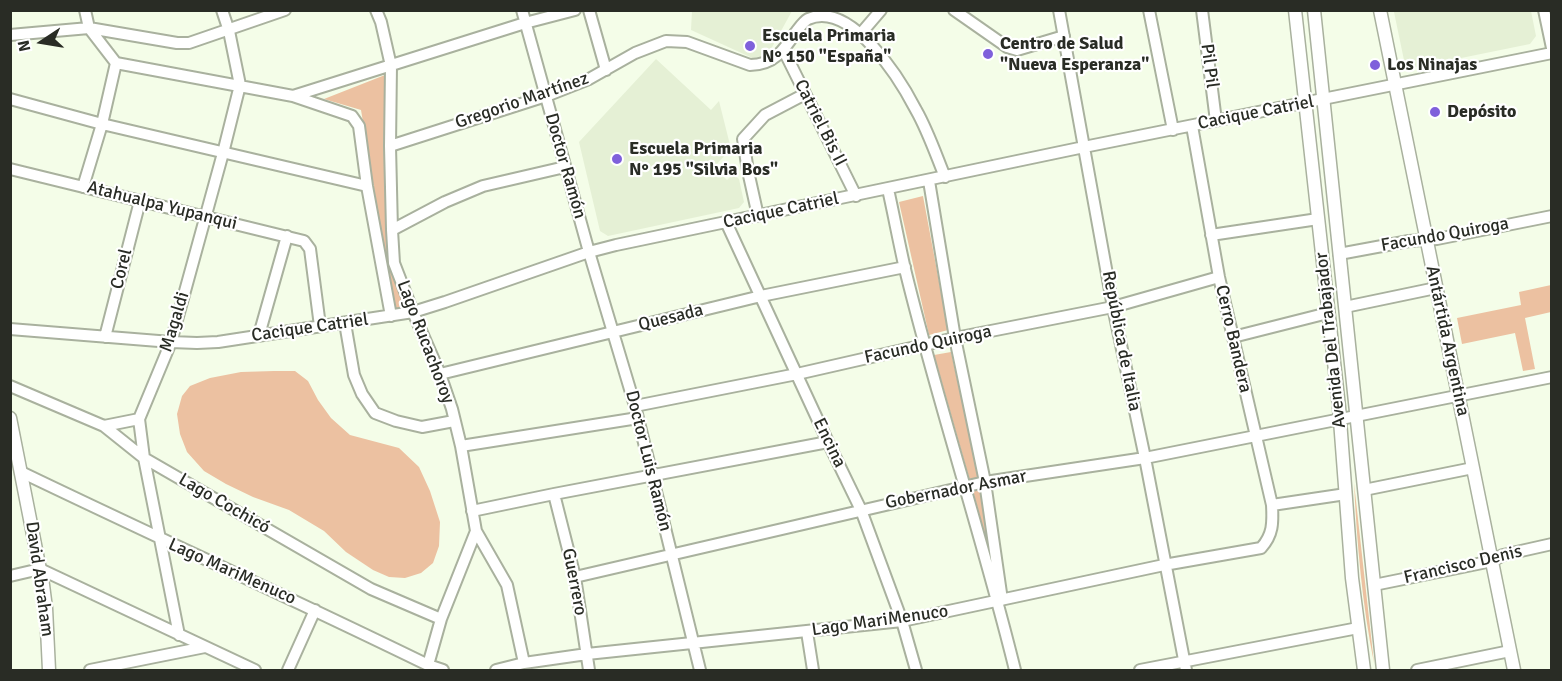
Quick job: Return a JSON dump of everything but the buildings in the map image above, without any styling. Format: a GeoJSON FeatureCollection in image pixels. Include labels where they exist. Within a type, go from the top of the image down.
{"type":"FeatureCollection","features":[{"type":"Feature","properties":{"kind":"main road","name":"Avenida Del Trabajador"},"geometry":{"type":"LineString","coordinates":[[1295,10],[1341,419],[1352,570],[1364,670]]}},
{"type":"Feature","properties":{"kind":"main road","name":"Avenida Del Trabajador"},"geometry":{"type":"LineString","coordinates":[[1314,10],[1383,670]]}},
{"type":"Feature","properties":{"kind":"main road","name":"Antártida Argentina"},"geometry":{"type":"LineString","coordinates":[[1380,10],[1514,670]]}},
{"type":"Feature","properties":{"kind":"main road","name":"David Abraham"},"geometry":{"type":"LineString","coordinates":[[10,417],[40,569],[46,608],[49,670]]}},
{"type":"Feature","properties":{"kind":"street"},"geometry":{"type":"LineString","coordinates":[[85,10],[89,28],[116,63],[293,96],[352,116],[359,126],[367,186],[391,316]]}},
{"type":"Feature","properties":{"kind":"street","name":"Magaldi"},"geometry":{"type":"LineString","coordinates":[[179,635],[144,458],[139,419],[171,342],[240,86],[229,31],[222,10]]}},
{"type":"Feature","properties":{"kind":"street"},"geometry":{"type":"LineString","coordinates":[[10,35],[89,28],[177,44],[189,43],[285,10]]}},
{"type":"Feature","properties":{"kind":"street","name":"Lago Rucachoroy"},"geometry":{"type":"LineString","coordinates":[[376,10],[391,66],[390,146],[394,263],[452,409],[476,531]]}},
{"type":"Feature","properties":{"kind":"street","name":"Doctor Ramón"},"geometry":{"type":"LineString","coordinates":[[522,10],[589,252]]}},
{"type":"Feature","properties":{"kind":"street"},"geometry":{"type":"LineString","coordinates":[[293,96],[525,23],[575,10]]}},
{"type":"Feature","properties":{"kind":"street"},"geometry":{"type":"LineString","coordinates":[[589,10],[606,70]]}},
{"type":"Feature","properties":{"kind":"street"},"geometry":{"type":"LineString","coordinates":[[863,31],[881,10]]}},
{"type":"Feature","properties":{"kind":"street"},"geometry":{"type":"LineString","coordinates":[[954,10],[1007,47],[1017,50],[1064,36]]}},
{"type":"Feature","properties":{"kind":"street","name":"República de Italia"},"geometry":{"type":"LineString","coordinates":[[1059,10],[1113,307],[1185,666]]}},
{"type":"Feature","properties":{"kind":"street"},"geometry":{"type":"LineString","coordinates":[[1149,10],[1173,130]]}},
{"type":"Feature","properties":{"kind":"street","name":"Pil Pil"},"geometry":{"type":"LineString","coordinates":[[1202,10],[1216,121]]}},
{"type":"Feature","properties":{"kind":"street"},"geometry":{"type":"LineString","coordinates":[[1544,10],[1551,51]]}},
{"type":"Feature","properties":{"kind":"street"},"geometry":{"type":"LineString","coordinates":[[784,51],[805,20],[815,14],[827,13],[845,18],[863,31],[889,65],[917,111],[945,177]]}},
{"type":"Feature","properties":{"kind":"street","name":"Gregorio Martínez"},"geometry":{"type":"LineString","coordinates":[[390,146],[546,96],[589,79],[635,53],[666,41],[687,42],[750,65],[760,65],[770,61],[784,51]]}},
{"type":"Feature","properties":{"kind":"street","name":"Catriel Bis II"},"geometry":{"type":"LineString","coordinates":[[784,51],[856,196]]}},
{"type":"Feature","properties":{"kind":"street","name":"Cacique Catriel"},"geometry":{"type":"LineString","coordinates":[[10,329],[208,343],[391,316],[445,302],[589,252],[616,245],[1551,51]]}},
{"type":"Feature","properties":{"kind":"street"},"geometry":{"type":"LineString","coordinates":[[82,187],[102,124],[116,63]]}},
{"type":"Feature","properties":{"kind":"street"},"geometry":{"type":"LineString","coordinates":[[758,216],[743,139],[765,115],[805,94]]}},
{"type":"Feature","properties":{"kind":"street"},"geometry":{"type":"LineString","coordinates":[[10,99],[102,124],[367,186]]}},
{"type":"Feature","properties":{"kind":"street","name":"Cerro Bandera"},"geometry":{"type":"LineString","coordinates":[[1192,126],[1219,277],[1272,505],[1273,521],[1269,539],[1261,548]]}},
{"type":"Feature","properties":{"kind":"street"},"geometry":{"type":"LineString","coordinates":[[392,230],[445,202],[483,186],[565,167]]}},
{"type":"Feature","properties":{"kind":"street","name":"Atahualpa Yupanqui"},"geometry":{"type":"LineString","coordinates":[[10,169],[304,241],[310,249],[320,326]]}},
{"type":"Feature","properties":{"kind":"street"},"geometry":{"type":"LineString","coordinates":[[929,181],[955,338],[985,482],[1000,601],[1015,670]]}},
{"type":"Feature","properties":{"kind":"street"},"geometry":{"type":"LineString","coordinates":[[888,189],[904,267],[925,345],[1000,601]]}},
{"type":"Feature","properties":{"kind":"street","name":"Corel"},"geometry":{"type":"LineString","coordinates":[[105,337],[140,201]]}},
{"type":"Feature","properties":{"kind":"street","name":"Facundo Quiroga"},"geometry":{"type":"LineString","coordinates":[[1339,254],[1551,216]]}},
{"type":"Feature","properties":{"kind":"street"},"geometry":{"type":"LineString","coordinates":[[1211,235],[1318,219]]}},
{"type":"Feature","properties":{"kind":"street","name":"Encina"},"geometry":{"type":"LineString","coordinates":[[726,222],[861,510],[902,621],[916,670]]}},
{"type":"Feature","properties":{"kind":"street"},"geometry":{"type":"LineString","coordinates":[[259,335],[287,236]]}},
{"type":"Feature","properties":{"kind":"street","name":"Doctor Luis Ramón"},"geometry":{"type":"LineString","coordinates":[[589,252],[636,412],[700,670]]}},
{"type":"Feature","properties":{"kind":"street","name":"Quesada"},"geometry":{"type":"LineString","coordinates":[[440,374],[761,296],[904,267]]}},
{"type":"Feature","properties":{"kind":"street","name":"Facundo Quiroga"},"geometry":{"type":"LineString","coordinates":[[461,446],[636,412],[955,338],[1113,307],[1219,277]]}},
{"type":"Feature","properties":{"kind":"street"},"geometry":{"type":"LineString","coordinates":[[1345,307],[1436,288]]}},
{"type":"Feature","properties":{"kind":"street"},"geometry":{"type":"LineString","coordinates":[[1233,337],[1328,313]]}},
{"type":"Feature","properties":{"kind":"street"},"geometry":{"type":"LineString","coordinates":[[345,322],[354,375],[362,394],[375,413],[396,421],[422,426],[454,421]]}},
{"type":"Feature","properties":{"kind":"street","name":"Gobernador Asmar"},"geometry":{"type":"LineString","coordinates":[[575,577],[985,482],[1145,458],[1551,377]]}},
{"type":"Feature","properties":{"kind":"street","name":"Lago Cochicó"},"geometry":{"type":"LineString","coordinates":[[10,386],[104,426],[144,458],[371,589],[441,619]]}},
{"type":"Feature","properties":{"kind":"street"},"geometry":{"type":"LineString","coordinates":[[104,426],[139,419]]}},
{"type":"Feature","properties":{"kind":"street"},"geometry":{"type":"LineString","coordinates":[[472,511],[828,442]]}},
{"type":"Feature","properties":{"kind":"street"},"geometry":{"type":"LineString","coordinates":[[1364,490],[1473,468]]}},
{"type":"Feature","properties":{"kind":"street","name":"Lago MariMenuco"},"geometry":{"type":"LineString","coordinates":[[21,472],[428,665],[443,670]]}},
{"type":"Feature","properties":{"kind":"street","name":"Guerrero"},"geometry":{"type":"LineString","coordinates":[[554,494],[575,577],[589,670]]}},
{"type":"Feature","properties":{"kind":"street"},"geometry":{"type":"LineString","coordinates":[[1272,505],[1346,494]]}},
{"type":"Feature","properties":{"kind":"street"},"geometry":{"type":"LineString","coordinates":[[428,665],[441,619],[476,531]]}},
{"type":"Feature","properties":{"kind":"street"},"geometry":{"type":"LineString","coordinates":[[476,531],[507,585],[524,663]]}},
{"type":"Feature","properties":{"kind":"street","name":"Francisco Denis"},"geometry":{"type":"LineString","coordinates":[[1374,585],[1492,561],[1503,555],[1551,544]]}},
{"type":"Feature","properties":{"kind":"street","name":"Lago MariMenuco"},"geometry":{"type":"LineString","coordinates":[[496,670],[524,663],[587,654],[902,621],[1164,565],[1261,548]]}},
{"type":"Feature","properties":{"kind":"street"},"geometry":{"type":"LineString","coordinates":[[10,576],[40,569],[255,670]]}},
{"type":"Feature","properties":{"kind":"street"},"geometry":{"type":"LineString","coordinates":[[288,670],[315,610]]}},
{"type":"Feature","properties":{"kind":"street"},"geometry":{"type":"LineString","coordinates":[[1140,670],[1185,666],[1358,628]]}},
{"type":"Feature","properties":{"kind":"street"},"geometry":{"type":"LineString","coordinates":[[807,632],[813,670]]}},
{"type":"Feature","properties":{"kind":"street"},"geometry":{"type":"LineString","coordinates":[[90,670],[206,647]]}},
{"type":"Feature","properties":{"kind":"street"},"geometry":{"type":"LineString","coordinates":[[1417,670],[1510,651]]}},
{"type":"Feature","properties":{"kind":"shaded area","name":"Escuela Primaria N° 150 \"España\""},"geometry":{"type":"Polygon","coordinates":[[[692,11],[792,11],[765,60],[759,61],[691,30],[692,11]]]}},
{"type":"Feature","properties":{"kind":"shaded area"},"geometry":{"type":"Polygon","coordinates":[[[1531,11],[1536,36],[1530,44],[1412,68],[1405,65],[1394,12],[1531,11]]]}},
{"type":"Feature","properties":{"kind":"shaded area"},"geometry":{"type":"Polygon","coordinates":[[[656,59],[711,110],[719,101],[731,149],[714,167],[727,180],[733,174],[739,179],[744,202],[739,208],[608,236],[600,231],[579,142],[656,59]]]}},
{"type":"Feature","properties":{"kind":"shaded area"},"geometry":{"type":"Polygon","coordinates":[[[385,75],[390,260],[407,307],[394,309],[361,110],[324,99],[385,75]]]}},
{"type":"Feature","properties":{"kind":"shaded area"},"geometry":{"type":"Polygon","coordinates":[[[923,196],[948,330],[929,335],[899,202],[923,196]]]}},
{"type":"Feature","properties":{"kind":"shaded area"},"geometry":{"type":"Polygon","coordinates":[[[1551,285],[1551,312],[1525,318],[1535,369],[1523,371],[1515,333],[1462,344],[1457,318],[1521,305],[1519,292],[1551,285]]]}},
{"type":"Feature","properties":{"kind":"shaded area"},"geometry":{"type":"Polygon","coordinates":[[[951,352],[979,480],[970,481],[934,355],[951,352]]]}},
{"type":"Feature","properties":{"kind":"shaded area"},"geometry":{"type":"Polygon","coordinates":[[[295,371],[308,381],[331,418],[350,435],[399,448],[419,467],[440,522],[439,546],[433,563],[421,573],[405,578],[389,577],[373,570],[346,552],[324,531],[289,510],[253,497],[204,471],[187,452],[180,434],[177,414],[182,396],[190,386],[210,378],[241,372],[295,371]]]}},
{"type":"Feature","properties":{"kind":"shaded area"},"geometry":{"type":"Polygon","coordinates":[[[1354,483],[1374,663],[1361,573],[1354,483]]]}},
{"type":"Feature","properties":{"kind":"shaded area"},"geometry":{"type":"Polygon","coordinates":[[[981,490],[995,572],[973,491],[981,490]]]}},
{"type":"Feature","properties":{"kind":"place","name":"Escuela Primaria N° 150 \"España\""},"geometry":{"type":"Point","coordinates":[750,46]}},
{"type":"Feature","properties":{"kind":"place","name":"Centro de Salud \"Nueva Esperanza\""},"geometry":{"type":"Point","coordinates":[988,54]}},
{"type":"Feature","properties":{"kind":"place","name":"Los Ninajas"},"geometry":{"type":"Point","coordinates":[1375,65]}},
{"type":"Feature","properties":{"kind":"place","name":"Depósito"},"geometry":{"type":"Point","coordinates":[1435,112]}},
{"type":"Feature","properties":{"kind":"place","name":"Escuela Primaria N° 195 \"Silvia Bos\""},"geometry":{"type":"Point","coordinates":[617,159]}}]}
